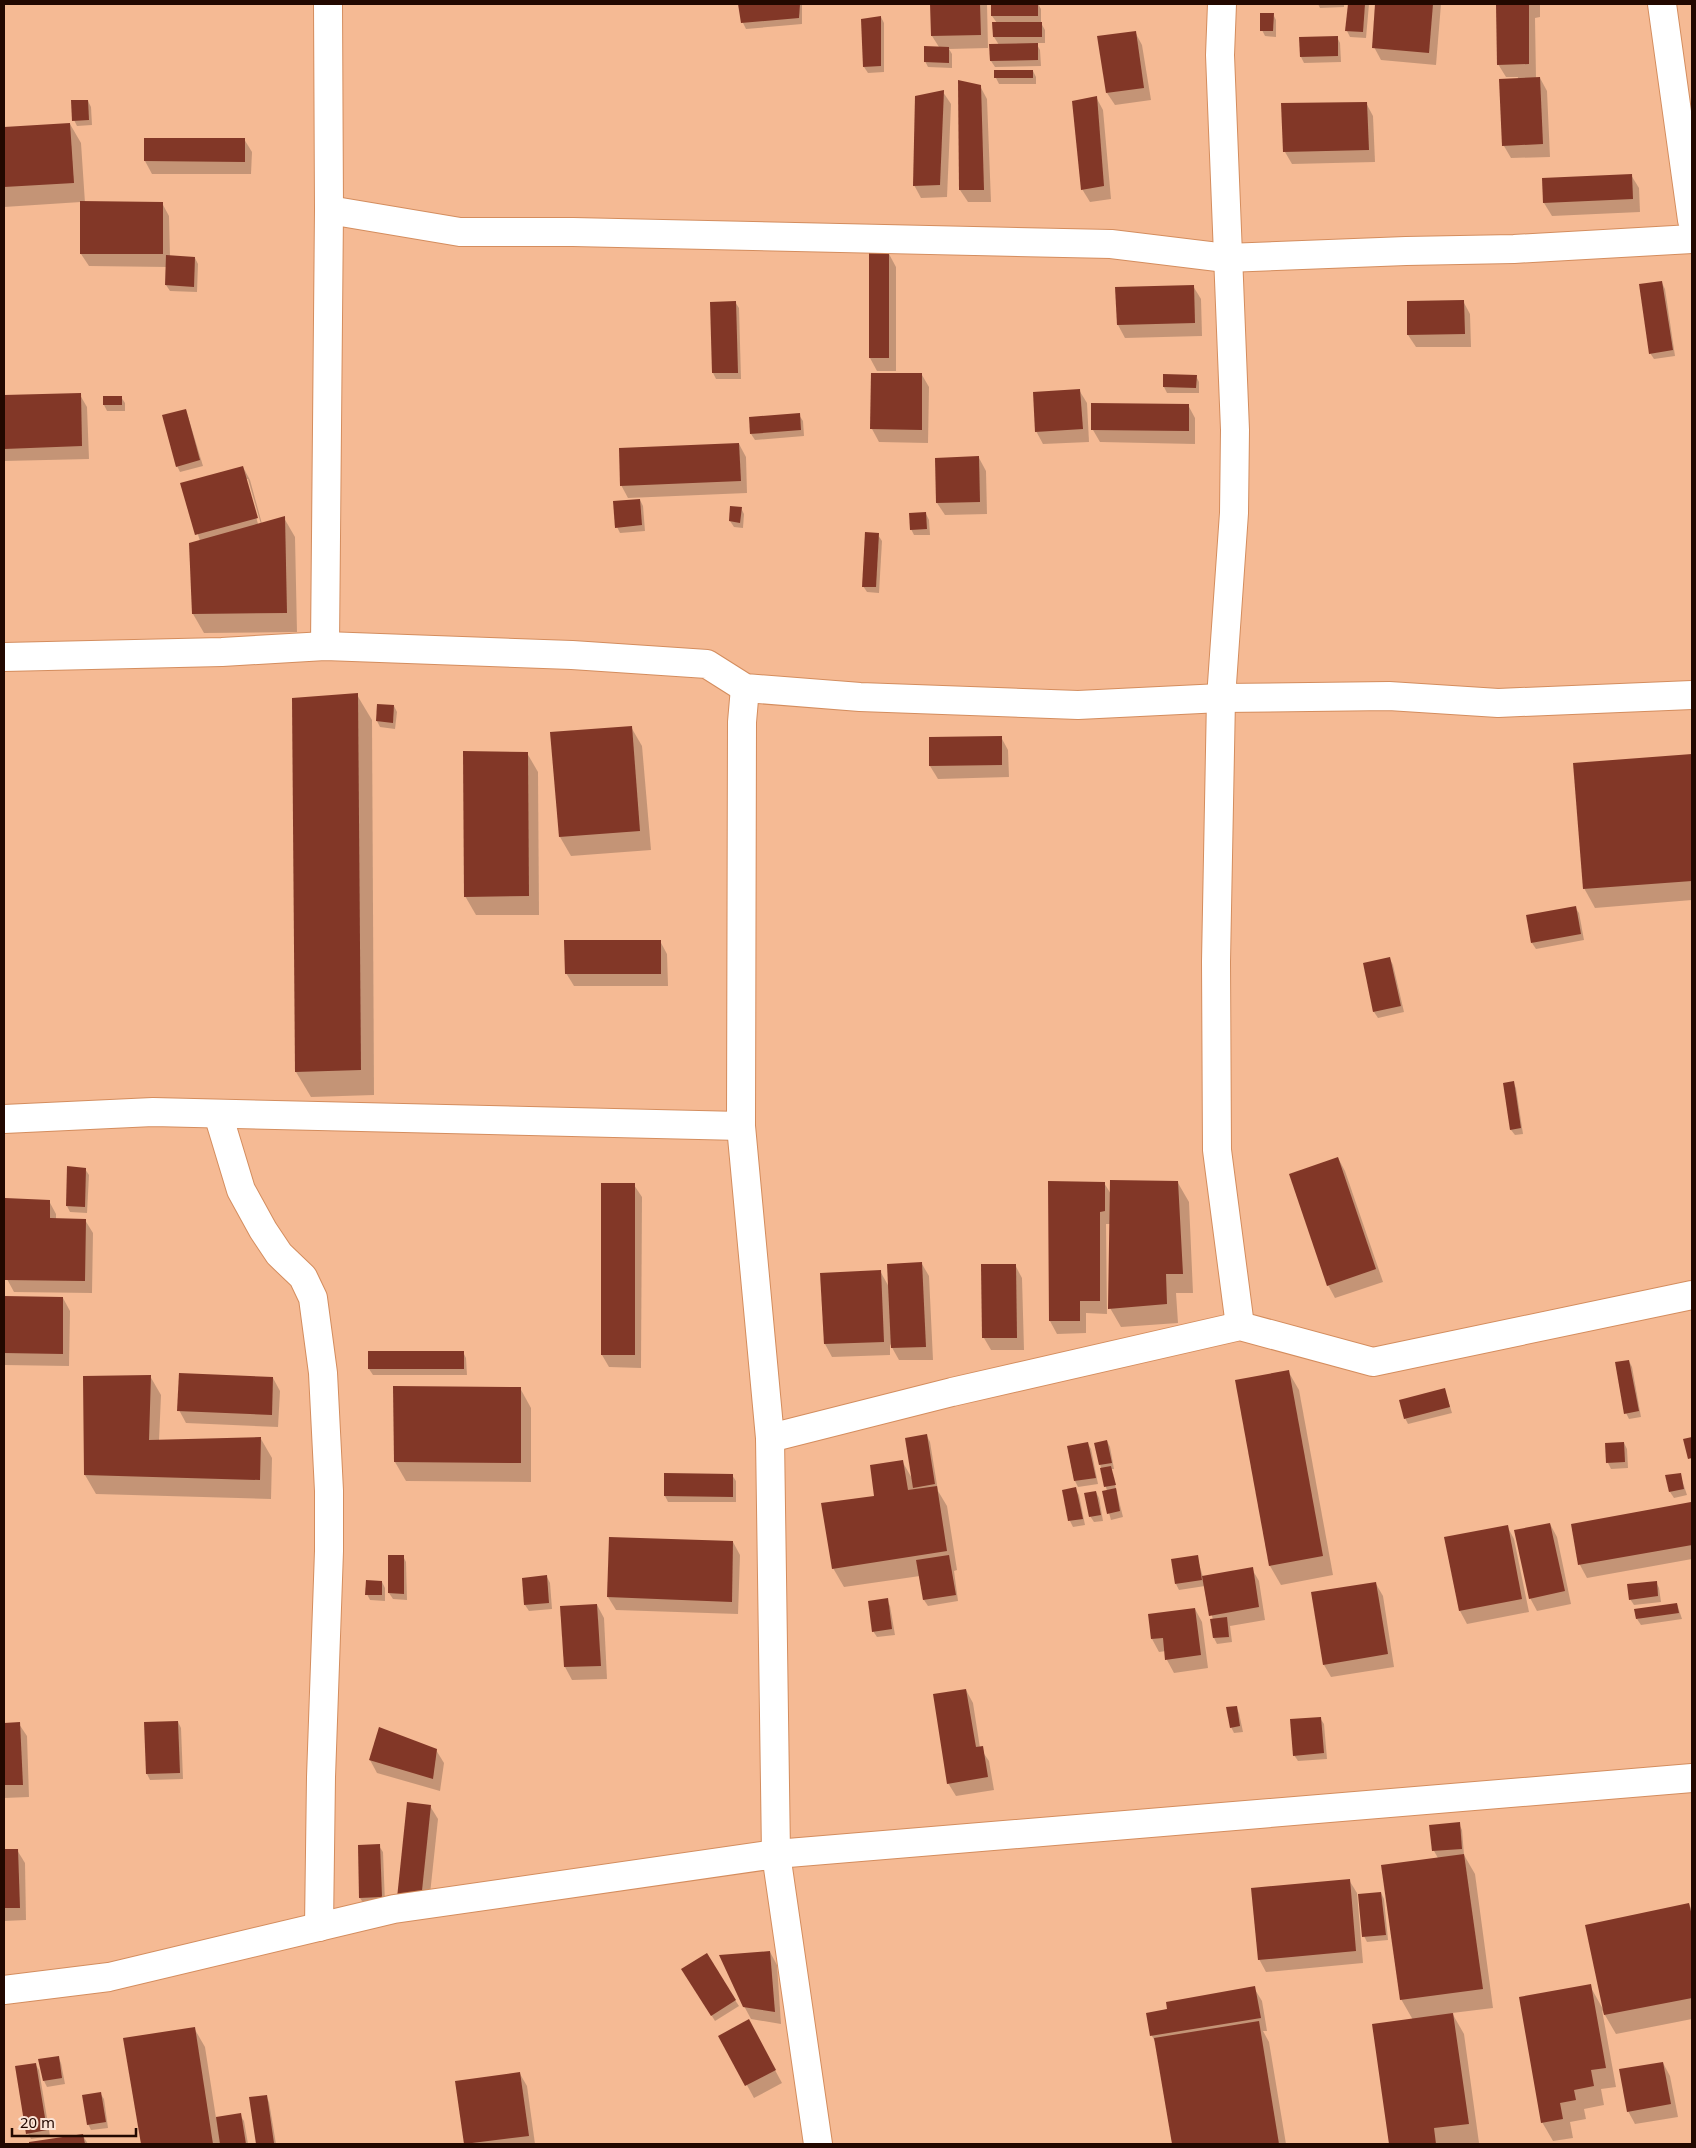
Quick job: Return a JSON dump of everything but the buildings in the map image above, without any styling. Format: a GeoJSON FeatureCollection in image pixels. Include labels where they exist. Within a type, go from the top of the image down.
{"type":"FeatureCollection","features":[{"type":"Feature","properties":{"kind":"street"},"geometry":{"type":"LineString","coordinates":[[325,646],[329,210],[328,4]]}},
{"type":"Feature","properties":{"kind":"street"},"geometry":{"type":"LineString","coordinates":[[1222,4],[1220,55],[1226,258],[1235,394],[1234,513],[1221,698],[1216,962],[1217,1150],[1240,1326]]}},
{"type":"Feature","properties":{"kind":"street"},"geometry":{"type":"LineString","coordinates":[[1662,4],[1692,220]]}},
{"type":"Feature","properties":{"kind":"street"},"geometry":{"type":"LineString","coordinates":[[329,210],[460,232],[573,232],[1111,244],[1226,258],[1406,250],[1514,249],[1692,239]]}},
{"type":"Feature","properties":{"kind":"street"},"geometry":{"type":"LineString","coordinates":[[4,658],[222,652],[325,646],[572,655],[706,664],[745,688],[860,697],[1078,705],[1221,698],[1389,696],[1498,703],[1692,695]]}},
{"type":"Feature","properties":{"kind":"street"},"geometry":{"type":"LineString","coordinates":[[745,688],[741,757],[741,1126],[770,1438],[776,1854],[818,2144]]}},
{"type":"Feature","properties":{"kind":"street"},"geometry":{"type":"LineString","coordinates":[[4,1120],[153,1112],[741,1126]]}},
{"type":"Feature","properties":{"kind":"street"},"geometry":{"type":"LineString","coordinates":[[218,1114],[241,1190],[263,1230],[280,1254],[303,1277],[313,1298],[323,1373],[329,1491],[329,1543],[321,1777],[319,1928]]}},
{"type":"Feature","properties":{"kind":"street"},"geometry":{"type":"LineString","coordinates":[[770,1438],[952,1392],[1240,1326],[1373,1362],[1692,1295]]}},
{"type":"Feature","properties":{"kind":"street"},"geometry":{"type":"LineString","coordinates":[[4,1990],[109,1977],[394,1910],[776,1854],[1692,1778]]}}]}
